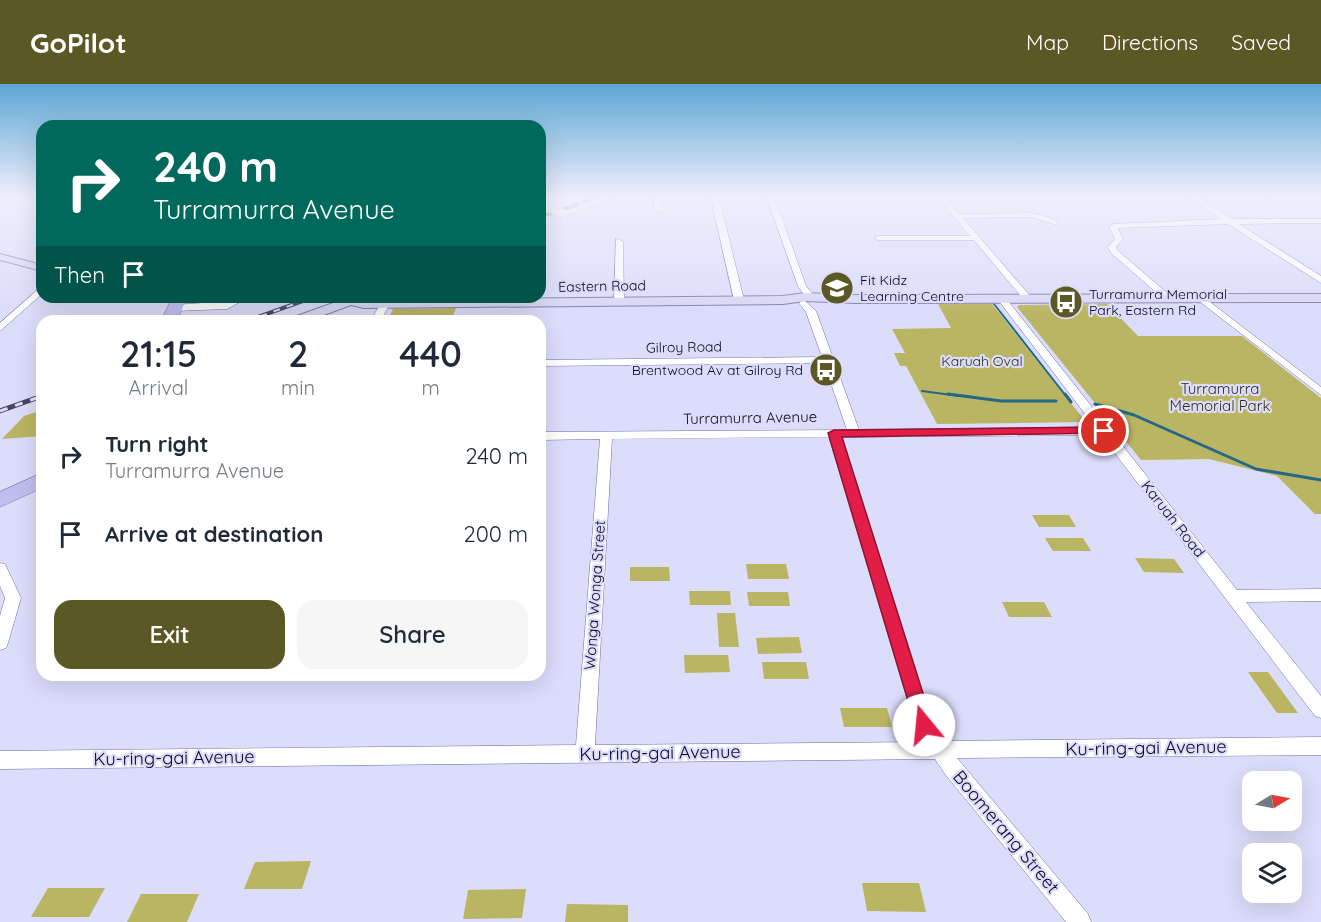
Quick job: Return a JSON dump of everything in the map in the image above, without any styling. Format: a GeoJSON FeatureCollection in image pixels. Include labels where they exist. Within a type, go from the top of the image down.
{"type":"FeatureCollection","features":[{"type":"Feature","properties":{"kind":"highway"},"geometry":{"type":"LineString","coordinates":[[0,500],[36,483]]}},
{"type":"Feature","properties":{"kind":"highway"},"geometry":{"type":"LineString","coordinates":[[0,509],[36,492]]}},
{"type":"Feature","properties":{"kind":"main road"},"geometry":{"type":"LineString","coordinates":[[0,257],[36,266]]}},
{"type":"Feature","properties":{"kind":"main road","name":"Eastern Road"},"geometry":{"type":"LineString","coordinates":[[546,302],[1321,298]]}},
{"type":"Feature","properties":{"kind":"main road"},"geometry":{"type":"LineString","coordinates":[[312,315],[345,303]]}},
{"type":"Feature","properties":{"kind":"main road","name":"Eastern Road"},"geometry":{"type":"LineString","coordinates":[[360,303],[463,303]]}},
{"type":"Feature","properties":{"kind":"street"},"geometry":{"type":"LineString","coordinates":[[724,237],[739,300]]}},
{"type":"Feature","properties":{"kind":"street"},"geometry":{"type":"LineString","coordinates":[[785,237],[854,433]]}},
{"type":"Feature","properties":{"kind":"street"},"geometry":{"type":"LineString","coordinates":[[1118,237],[1119,239],[1113,244],[1114,251],[1169,299]]}},
{"type":"Feature","properties":{"kind":"street"},"geometry":{"type":"LineString","coordinates":[[1255,237],[1321,280]]}},
{"type":"Feature","properties":{"kind":"street"},"geometry":{"type":"LineString","coordinates":[[878,238],[976,238],[1028,299]]}},
{"type":"Feature","properties":{"kind":"street"},"geometry":{"type":"LineString","coordinates":[[619,301],[620,241]]}},
{"type":"Feature","properties":{"kind":"street"},"geometry":{"type":"LineString","coordinates":[[0,328],[36,295]]}},
{"type":"Feature","properties":{"kind":"street","name":"Karuah Road"},"geometry":{"type":"LineString","coordinates":[[1002,299],[1321,710]]}},
{"type":"Feature","properties":{"kind":"street"},"geometry":{"type":"LineString","coordinates":[[1202,299],[1321,392]]}},
{"type":"Feature","properties":{"kind":"street"},"geometry":{"type":"LineString","coordinates":[[173,306],[219,305],[222,303]]}},
{"type":"Feature","properties":{"kind":"street"},"geometry":{"type":"LineString","coordinates":[[379,315],[385,304]]}},
{"type":"Feature","properties":{"kind":"street","name":"Gilroy Road"},"geometry":{"type":"LineString","coordinates":[[546,363],[829,360]]}},
{"type":"Feature","properties":{"kind":"street","name":"Turramurra Avenue"},"geometry":{"type":"LineString","coordinates":[[546,436],[1104,431]]}},
{"type":"Feature","properties":{"kind":"street","name":"Boomerang Street"},"geometry":{"type":"LineString","coordinates":[[834,433],[924,725],[939,750],[1080,922]]}},
{"type":"Feature","properties":{"kind":"street","name":"Wonga Wonga Street"},"geometry":{"type":"LineString","coordinates":[[585,754],[606,436]]}},
{"type":"Feature","properties":{"kind":"street"},"geometry":{"type":"LineString","coordinates":[[0,568],[13,598],[0,643]]}},
{"type":"Feature","properties":{"kind":"street"},"geometry":{"type":"LineString","coordinates":[[1233,596],[1321,595]]}},
{"type":"Feature","properties":{"kind":"street","name":"Ku-ring-gai Avenue"},"geometry":{"type":"LineString","coordinates":[[0,760],[1321,746]]}},
{"type":"Feature","properties":{"kind":"green space","name":"Karuah Oval"},"geometry":{"type":"Polygon","coordinates":[[[938,304],[992,304],[1086,422],[937,424],[906,366],[900,366],[894,353],[905,353],[892,329],[951,328],[938,304]]]}},
{"type":"Feature","properties":{"kind":"green space","name":"Turramurra Memorial Park"},"geometry":{"type":"Polygon","coordinates":[[[1107,304],[1138,336],[1242,336],[1321,398],[1321,514],[1315,514],[1277,476],[1209,459],[1141,460],[1017,307],[1019,305],[1107,304]]]}},
{"type":"Feature","properties":{"kind":"green space"},"geometry":{"type":"Polygon","coordinates":[[[456,308],[453,315],[390,315],[393,309],[456,308]]]}},
{"type":"Feature","properties":{"kind":"green space"},"geometry":{"type":"Polygon","coordinates":[[[36,412],[36,436],[2,439],[24,416],[36,412]]]}},
{"type":"Feature","properties":{"kind":"green space"},"geometry":{"type":"Polygon","coordinates":[[[1032,515],[1069,515],[1076,527],[1039,527],[1032,515]]]}},
{"type":"Feature","properties":{"kind":"green space"},"geometry":{"type":"Polygon","coordinates":[[[1045,538],[1083,538],[1091,551],[1053,551],[1045,538]]]}},
{"type":"Feature","properties":{"kind":"green space"},"geometry":{"type":"Polygon","coordinates":[[[1135,558],[1174,559],[1184,573],[1144,572],[1135,558]]]}},
{"type":"Feature","properties":{"kind":"green space"},"geometry":{"type":"Polygon","coordinates":[[[746,564],[786,564],[789,579],[748,579],[746,564]]]}},
{"type":"Feature","properties":{"kind":"green space"},"geometry":{"type":"Polygon","coordinates":[[[630,567],[669,567],[670,581],[630,581],[630,567]]]}},
{"type":"Feature","properties":{"kind":"green space"},"geometry":{"type":"Polygon","coordinates":[[[689,591],[730,591],[731,605],[690,605],[689,591]]]}},
{"type":"Feature","properties":{"kind":"green space"},"geometry":{"type":"Polygon","coordinates":[[[747,592],[788,592],[790,606],[749,606],[747,592]]]}},
{"type":"Feature","properties":{"kind":"green space"},"geometry":{"type":"Polygon","coordinates":[[[1002,602],[1044,602],[1052,617],[1009,617],[1002,602]]]}},
{"type":"Feature","properties":{"kind":"green space"},"geometry":{"type":"Polygon","coordinates":[[[717,613],[735,613],[739,647],[719,647],[717,613]]]}},
{"type":"Feature","properties":{"kind":"green space"},"geometry":{"type":"Polygon","coordinates":[[[799,637],[802,653],[758,654],[756,638],[799,637]]]}},
{"type":"Feature","properties":{"kind":"green space"},"geometry":{"type":"Polygon","coordinates":[[[684,655],[728,655],[730,672],[685,673],[684,655]]]}},
{"type":"Feature","properties":{"kind":"green space"},"geometry":{"type":"Polygon","coordinates":[[[762,662],[806,662],[809,679],[764,679],[762,662]]]}},
{"type":"Feature","properties":{"kind":"green space"},"geometry":{"type":"Polygon","coordinates":[[[1248,672],[1268,672],[1298,713],[1277,713],[1248,672]]]}},
{"type":"Feature","properties":{"kind":"green space"},"geometry":{"type":"Polygon","coordinates":[[[840,708],[887,708],[892,727],[844,727],[840,708]]]}},
{"type":"Feature","properties":{"kind":"green space"},"geometry":{"type":"Polygon","coordinates":[[[311,861],[302,889],[244,889],[255,862],[311,861]]]}},
{"type":"Feature","properties":{"kind":"green space"},"geometry":{"type":"Polygon","coordinates":[[[862,883],[919,883],[926,912],[867,911],[862,883]]]}},
{"type":"Feature","properties":{"kind":"green space"},"geometry":{"type":"Polygon","coordinates":[[[48,888],[105,888],[89,917],[31,917],[48,888]]]}},
{"type":"Feature","properties":{"kind":"green space"},"geometry":{"type":"Polygon","coordinates":[[[526,889],[522,918],[463,919],[468,890],[526,889]]]}},
{"type":"Feature","properties":{"kind":"green space"},"geometry":{"type":"Polygon","coordinates":[[[141,894],[199,894],[187,922],[127,922],[141,894]]]}},
{"type":"Feature","properties":{"kind":"green space"},"geometry":{"type":"Polygon","coordinates":[[[567,904],[628,905],[628,922],[565,922],[567,904]]]}},
{"type":"Feature","properties":{"kind":"waterway"},"geometry":{"type":"LineString","coordinates":[[994,304],[1066,396]]}},
{"type":"Feature","properties":{"kind":"waterway"},"geometry":{"type":"LineString","coordinates":[[922,391],[959,396]]}},
{"type":"Feature","properties":{"kind":"waterway"},"geometry":{"type":"LineString","coordinates":[[948,394],[1001,401],[1056,401]]}},
{"type":"Feature","properties":{"kind":"waterway"},"geometry":{"type":"LineString","coordinates":[[1065,394],[1071,402]]}},
{"type":"Feature","properties":{"kind":"waterway"},"geometry":{"type":"LineString","coordinates":[[1095,404],[1134,415],[1256,469],[1321,480]]}},
{"type":"Feature","properties":{"kind":"railway"},"geometry":{"type":"LineString","coordinates":[[264,315],[297,303]]}},
{"type":"Feature","properties":{"kind":"railway"},"geometry":{"type":"LineString","coordinates":[[0,411],[36,398]]}},
{"type":"Feature","properties":{"kind":"place","name":"Fit Kidz Learning Centre"},"geometry":{"type":"Point","coordinates":[837,288]}},
{"type":"Feature","properties":{"kind":"place","name":"Turramurra Memorial Park, Eastern Rd"},"geometry":{"type":"Point","coordinates":[1066,302]}},
{"type":"Feature","properties":{"kind":"place","name":"Brentwood Av at Gilroy Rd"},"geometry":{"type":"Point","coordinates":[826,370]}},
{"type":"Feature","properties":{"kind":"route"},"geometry":{"type":"LineString","coordinates":[[924,725],[834,433],[1104,431]]}}]}
